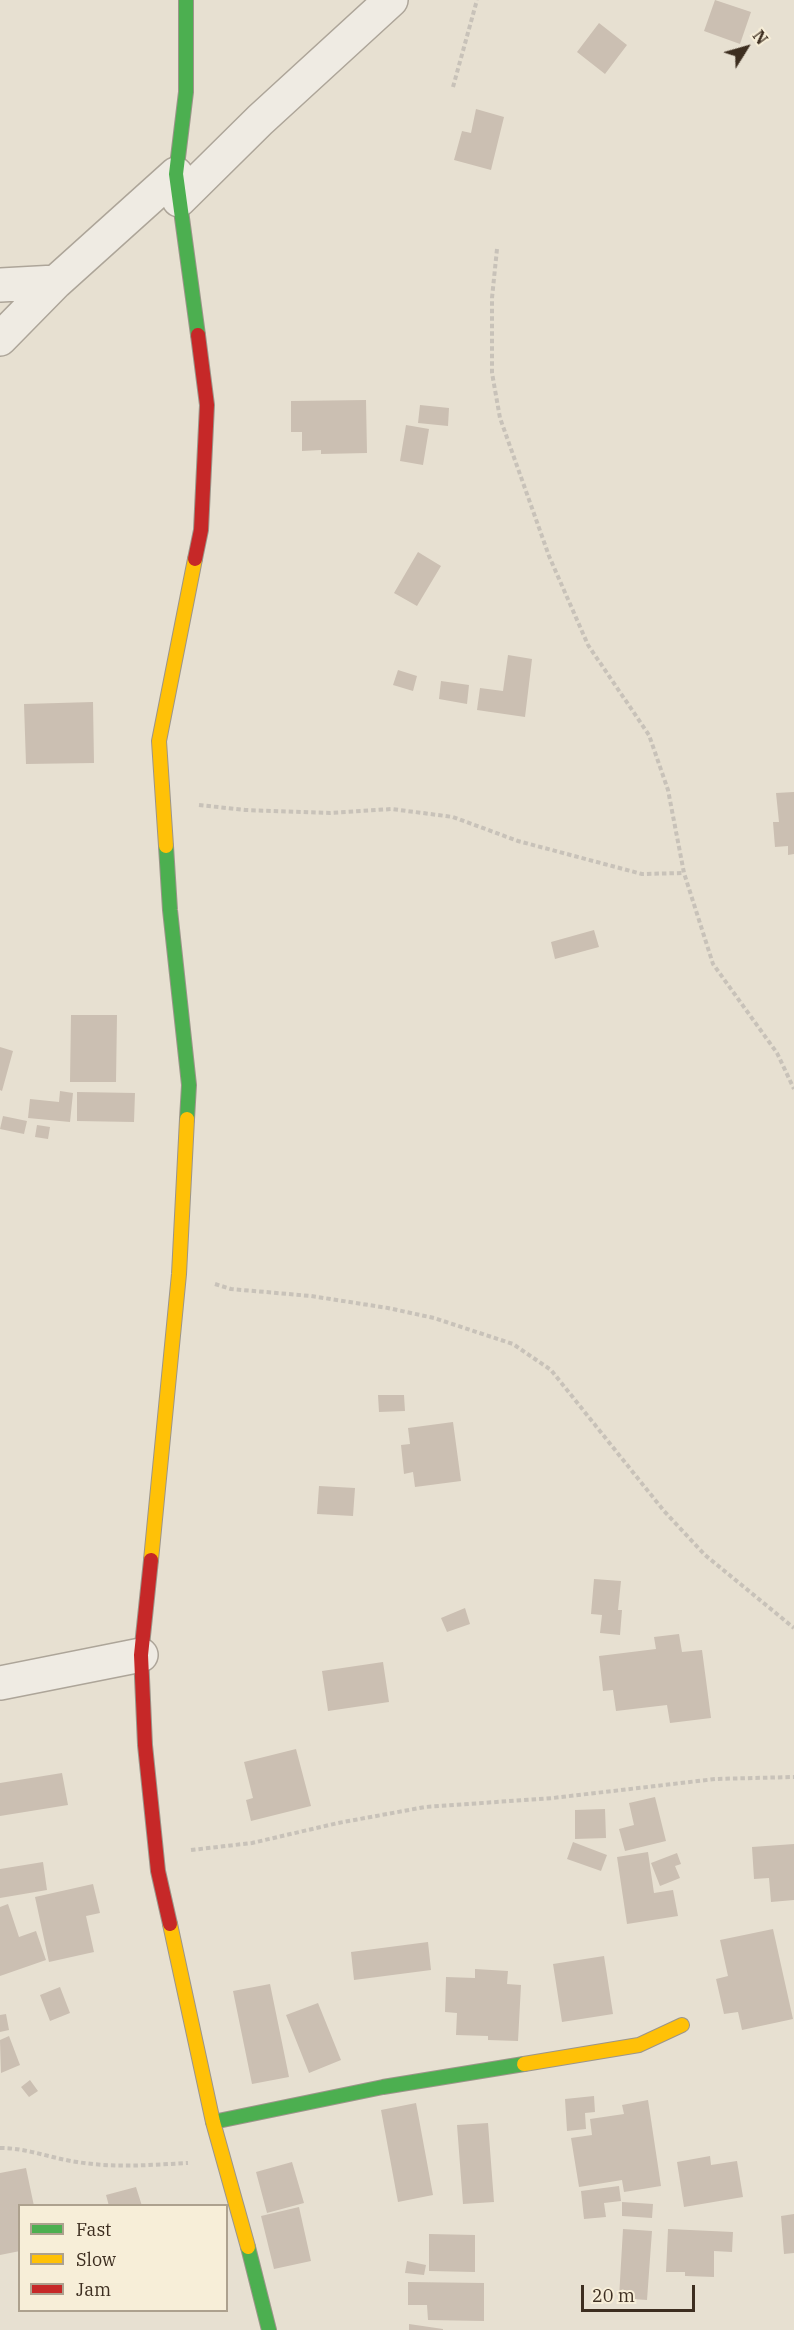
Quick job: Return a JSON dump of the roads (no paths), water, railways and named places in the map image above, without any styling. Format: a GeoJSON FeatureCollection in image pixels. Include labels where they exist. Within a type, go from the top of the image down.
{"type":"FeatureCollection","features":[{"type":"Feature","properties":{"kind":"street"},"geometry":{"type":"LineString","coordinates":[[186,0],[186,92],[178,187],[207,405],[201,530],[179,631],[159,741],[170,910],[189,1084],[179,1274],[141,1654],[145,1745],[158,1871],[213,2122],[269,2330]]}},
{"type":"Feature","properties":{"kind":"street"},"geometry":{"type":"LineString","coordinates":[[0,339],[56,282],[260,120],[391,0]]}},
{"type":"Feature","properties":{"kind":"street"},"geometry":{"type":"LineString","coordinates":[[0,285],[56,282]]}},
{"type":"Feature","properties":{"kind":"street"},"geometry":{"type":"LineString","coordinates":[[0,1683],[141,1654]]}},
{"type":"Feature","properties":{"kind":"street"},"geometry":{"type":"LineString","coordinates":[[213,2122],[383,2087],[639,2045],[682,2025]]}}]}
